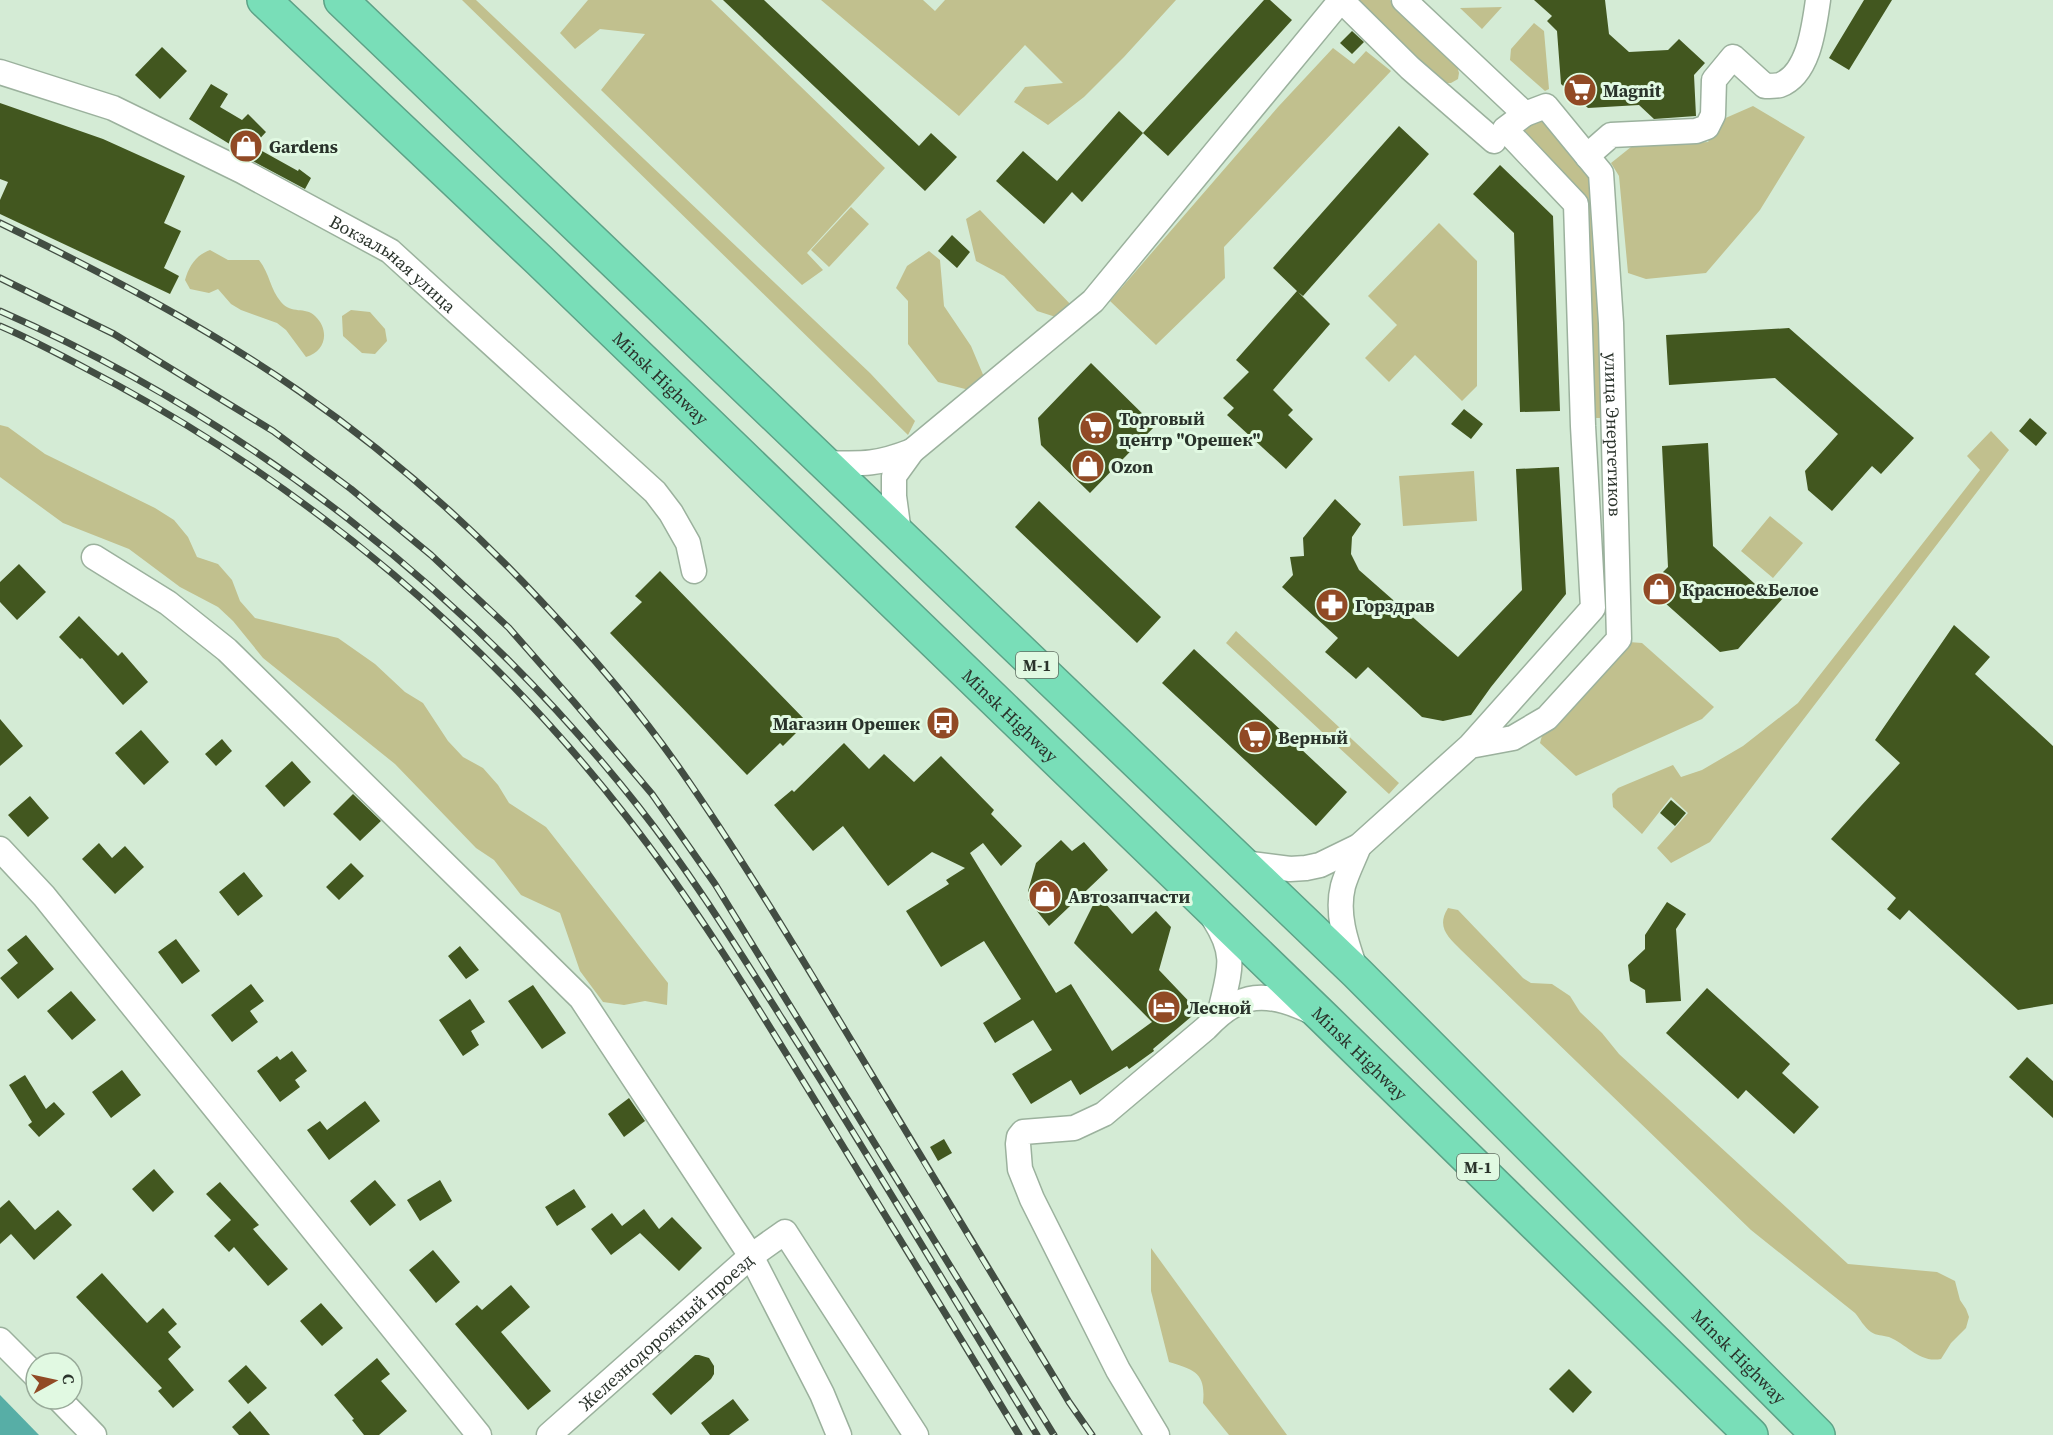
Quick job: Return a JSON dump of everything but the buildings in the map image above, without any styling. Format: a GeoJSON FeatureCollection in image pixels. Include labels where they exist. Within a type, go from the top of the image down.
{"type":"FeatureCollection","features":[{"type":"Feature","properties":{"kind":"highway","name":"Minsk Highway"},"geometry":{"type":"LineString","coordinates":[[264,0],[538,260],[1323,1017],[1751,1435]]}},
{"type":"Feature","properties":{"kind":"highway","name":"Minsk Highway"},"geometry":{"type":"LineString","coordinates":[[341,0],[1357,973],[1808,1425]]}},
{"type":"Feature","properties":{"kind":"street"},"geometry":{"type":"LineString","coordinates":[[899,533],[894,476],[912,451],[1094,300],[1341,0],[1410,68],[1441,94],[1500,135],[1576,204],[1583,426],[1593,608],[1470,746],[1359,846],[1320,865],[1306,868],[1243,863]]}},
{"type":"Feature","properties":{"kind":"street"},"geometry":{"type":"LineString","coordinates":[[1404,0],[1525,114],[1500,135]]}},
{"type":"Feature","properties":{"kind":"street"},"geometry":{"type":"LineString","coordinates":[[1587,156],[1611,135],[1696,131],[1707,127],[1713,115],[1714,80],[1733,57],[1765,86],[1779,86],[1793,76],[1804,62],[1818,0]]}},
{"type":"Feature","properties":{"kind":"street","name":"Вокзальная улица"},"geometry":{"type":"LineString","coordinates":[[0,72],[113,108],[242,171],[390,251],[655,492],[671,513],[688,543],[694,571]]}},
{"type":"Feature","properties":{"kind":"street","name":"улица Энергетиков"},"geometry":{"type":"LineString","coordinates":[[1470,746],[1513,738],[1547,718],[1619,639],[1610,314],[1601,174],[1546,106],[1525,114]]}},
{"type":"Feature","properties":{"kind":"street"},"geometry":{"type":"LineString","coordinates":[[826,463],[865,464],[886,461],[912,451]]}},
{"type":"Feature","properties":{"kind":"street"},"geometry":{"type":"LineString","coordinates":[[94,557],[168,603],[227,650],[581,998],[751,1256],[822,1394],[839,1435]]}},
{"type":"Feature","properties":{"kind":"street"},"geometry":{"type":"LineString","coordinates":[[1357,973],[1344,935],[1341,908],[1343,886],[1359,846]]}},
{"type":"Feature","properties":{"kind":"street"},"geometry":{"type":"LineString","coordinates":[[0,849],[44,896],[480,1435]]}},
{"type":"Feature","properties":{"kind":"street"},"geometry":{"type":"LineString","coordinates":[[1202,902],[1224,937],[1230,957],[1220,1012]]}},
{"type":"Feature","properties":{"kind":"street"},"geometry":{"type":"LineString","coordinates":[[1157,1435],[1118,1370],[1032,1198],[1020,1169],[1019,1137],[1023,1132],[1074,1128],[1104,1114],[1206,1028],[1220,1012],[1248,999],[1264,996],[1290,1002],[1323,1017]]}},
{"type":"Feature","properties":{"kind":"street","name":"Железнодорожный проезд"},"geometry":{"type":"LineString","coordinates":[[549,1435],[751,1256],[785,1232],[916,1435]]}},
{"type":"Feature","properties":{"kind":"street"},"geometry":{"type":"LineString","coordinates":[[0,1340],[24,1364]]}},
{"type":"Feature","properties":{"kind":"street"},"geometry":{"type":"LineString","coordinates":[[71,1411],[94,1435]]}},
{"type":"Feature","properties":{"kind":"street"},"geometry":{"type":"LineString","coordinates":[[1808,1425],[1824,1435]]}},
{"type":"Feature","properties":{"kind":"shaded area"},"geometry":{"type":"Polygon","coordinates":[[[462,0],[476,0],[870,373],[915,421],[908,435],[462,0]]]}},
{"type":"Feature","properties":{"kind":"shaded area"},"geometry":{"type":"Polygon","coordinates":[[[588,0],[711,0],[885,168],[807,253],[823,270],[802,285],[601,90],[645,34],[600,29],[575,49],[560,33],[588,0]]]}},
{"type":"Feature","properties":{"kind":"shaded area"},"geometry":{"type":"Polygon","coordinates":[[[821,0],[923,0],[935,11],[945,0],[1176,0],[1084,97],[1048,125],[1014,102],[1025,87],[1063,83],[1025,45],[959,116],[821,0]]]}},
{"type":"Feature","properties":{"kind":"shaded area"},"geometry":{"type":"Polygon","coordinates":[[[1359,0],[1390,0],[1457,66],[1458,79],[1451,83],[1443,83],[1365,9],[1359,0]]]}},
{"type":"Feature","properties":{"kind":"shaded area"},"geometry":{"type":"Polygon","coordinates":[[[1502,7],[1482,29],[1460,8],[1502,7]]]}},
{"type":"Feature","properties":{"kind":"shaded area"},"geometry":{"type":"Polygon","coordinates":[[[1534,23],[1544,31],[1549,89],[1545,91],[1510,60],[1511,49],[1534,23]]]}},
{"type":"Feature","properties":{"kind":"shaded area"},"geometry":{"type":"Polygon","coordinates":[[[1333,48],[1354,64],[1366,51],[1391,71],[1224,247],[1225,278],[1156,345],[1110,301],[1278,107],[1333,48]]]}},
{"type":"Feature","properties":{"kind":"shaded area"},"geometry":{"type":"Polygon","coordinates":[[[1753,106],[1805,137],[1760,210],[1706,273],[1646,279],[1628,273],[1619,176],[1611,163],[1631,147],[1708,142],[1721,120],[1753,106]]]}},
{"type":"Feature","properties":{"kind":"shaded area"},"geometry":{"type":"Polygon","coordinates":[[[1545,116],[1595,178],[1605,418],[1589,418],[1583,201],[1518,132],[1545,116]]]}},
{"type":"Feature","properties":{"kind":"shaded area"},"geometry":{"type":"Polygon","coordinates":[[[851,207],[869,224],[829,267],[811,250],[851,207]]]}},
{"type":"Feature","properties":{"kind":"shaded area"},"geometry":{"type":"Polygon","coordinates":[[[980,210],[1073,307],[1062,319],[1037,311],[1004,276],[976,261],[966,219],[980,210]]]}},
{"type":"Feature","properties":{"kind":"shaded area"},"geometry":{"type":"Polygon","coordinates":[[[1439,223],[1477,261],[1477,386],[1462,401],[1415,355],[1389,382],[1365,358],[1397,325],[1368,296],[1439,223]]]}},
{"type":"Feature","properties":{"kind":"shaded area"},"geometry":{"type":"Polygon","coordinates":[[[210,250],[228,260],[259,260],[281,302],[290,308],[311,313],[320,322],[323,327],[324,340],[318,350],[306,357],[286,330],[277,323],[241,310],[231,304],[218,289],[209,293],[190,289],[185,280],[189,270],[197,258],[210,250]]]}},
{"type":"Feature","properties":{"kind":"shaded area"},"geometry":{"type":"Polygon","coordinates":[[[929,251],[940,260],[944,306],[971,346],[984,377],[973,391],[938,382],[908,344],[908,301],[896,288],[907,266],[929,251]]]}},
{"type":"Feature","properties":{"kind":"shaded area"},"geometry":{"type":"Polygon","coordinates":[[[351,310],[370,312],[385,329],[387,341],[375,354],[362,353],[343,336],[342,316],[351,310]]]}},
{"type":"Feature","properties":{"kind":"shaded area"},"geometry":{"type":"Polygon","coordinates":[[[0,425],[8,427],[45,454],[155,508],[174,520],[188,537],[197,557],[218,564],[232,580],[240,601],[255,618],[338,638],[375,664],[405,692],[423,703],[448,741],[463,757],[483,768],[498,785],[509,803],[546,827],[668,983],[667,1005],[645,1001],[624,1005],[603,1002],[580,971],[560,913],[521,895],[494,860],[476,848],[395,764],[263,658],[233,621],[218,607],[180,587],[129,549],[63,523],[0,477],[0,425]]]}},
{"type":"Feature","properties":{"kind":"shaded area"},"geometry":{"type":"Polygon","coordinates":[[[1991,431],[2009,450],[1710,842],[1671,863],[1657,848],[1688,813],[1671,797],[1642,834],[1613,807],[1612,794],[1618,788],[1673,765],[1681,777],[1702,770],[1743,746],[1798,703],[1980,470],[1967,456],[1991,431]]]}},
{"type":"Feature","properties":{"kind":"shaded area"},"geometry":{"type":"Polygon","coordinates":[[[1474,471],[1477,521],[1403,526],[1399,476],[1474,471]]]}},
{"type":"Feature","properties":{"kind":"shaded area"},"geometry":{"type":"Polygon","coordinates":[[[1770,516],[1803,543],[1773,578],[1741,551],[1770,516]]]}},
{"type":"Feature","properties":{"kind":"shaded area"},"geometry":{"type":"Polygon","coordinates":[[[1236,631],[1399,783],[1389,794],[1226,643],[1236,631]]]}},
{"type":"Feature","properties":{"kind":"shaded area"},"geometry":{"type":"Polygon","coordinates":[[[1629,642],[1642,643],[1714,707],[1702,719],[1576,776],[1540,743],[1543,732],[1629,642]]]}},
{"type":"Feature","properties":{"kind":"shaded area"},"geometry":{"type":"Polygon","coordinates":[[[1448,908],[1458,910],[1523,978],[1531,983],[1552,984],[1570,996],[1580,1012],[1602,1033],[1619,1054],[1848,1264],[1937,1272],[1955,1281],[1960,1300],[1969,1317],[1966,1328],[1951,1343],[1941,1359],[1933,1360],[1920,1356],[1896,1340],[1871,1332],[1855,1313],[1751,1230],[1452,941],[1443,926],[1448,908]]]}},
{"type":"Feature","properties":{"kind":"shaded area"},"geometry":{"type":"Polygon","coordinates":[[[1151,1248],[1287,1435],[1229,1435],[1203,1403],[1203,1385],[1197,1374],[1169,1362],[1151,1291],[1151,1248]]]}},
{"type":"Feature","properties":{"kind":"water"},"geometry":{"type":"Polygon","coordinates":[[[0,1395],[39,1435],[0,1435],[0,1395]]]}},
{"type":"Feature","properties":{"kind":"railway"},"geometry":{"type":"LineString","coordinates":[[0,223],[77,261],[190,322],[263,367],[331,414],[394,463],[454,515],[512,570],[576,639],[647,725],[680,769],[725,837],[812,975],[1069,1402],[1092,1435]]}},
{"type":"Feature","properties":{"kind":"railway"},"geometry":{"type":"LineString","coordinates":[[0,278],[114,334],[273,431],[351,489],[431,555],[509,628],[652,794],[715,884],[1054,1435]]}},
{"type":"Feature","properties":{"kind":"railway"},"geometry":{"type":"LineString","coordinates":[[0,311],[92,355],[181,404],[267,459],[349,520],[428,585],[502,654],[573,728],[638,806],[676,856],[711,908],[845,1119],[1037,1435]]}},
{"type":"Feature","properties":{"kind":"railway"},"geometry":{"type":"LineString","coordinates":[[0,326],[117,385],[190,427],[260,473],[328,522],[394,575],[456,630],[516,689],[573,751],[653,851],[704,924],[1019,1435]]}},
{"type":"Feature","properties":{"kind":"place","name":"Magnit"},"geometry":{"type":"Point","coordinates":[1580,90]}},
{"type":"Feature","properties":{"kind":"place","name":"Gardens"},"geometry":{"type":"Point","coordinates":[246,146]}},
{"type":"Feature","properties":{"kind":"place","name":"Торговый центр \"Орешек\""},"geometry":{"type":"Point","coordinates":[1096,428]}},
{"type":"Feature","properties":{"kind":"place","name":"Ozon"},"geometry":{"type":"Point","coordinates":[1088,466]}},
{"type":"Feature","properties":{"kind":"place","name":"Красное&Белое"},"geometry":{"type":"Point","coordinates":[1659,589]}},
{"type":"Feature","properties":{"kind":"place","name":"Горздрав"},"geometry":{"type":"Point","coordinates":[1332,605]}},
{"type":"Feature","properties":{"kind":"place","name":"Магазин Орешек"},"geometry":{"type":"Point","coordinates":[943,723]}},
{"type":"Feature","properties":{"kind":"place","name":"Верный"},"geometry":{"type":"Point","coordinates":[1255,737]}},
{"type":"Feature","properties":{"kind":"place","name":"Автозапчасти"},"geometry":{"type":"Point","coordinates":[1045,896]}},
{"type":"Feature","properties":{"kind":"place","name":"Лесной"},"geometry":{"type":"Point","coordinates":[1164,1007]}}]}
